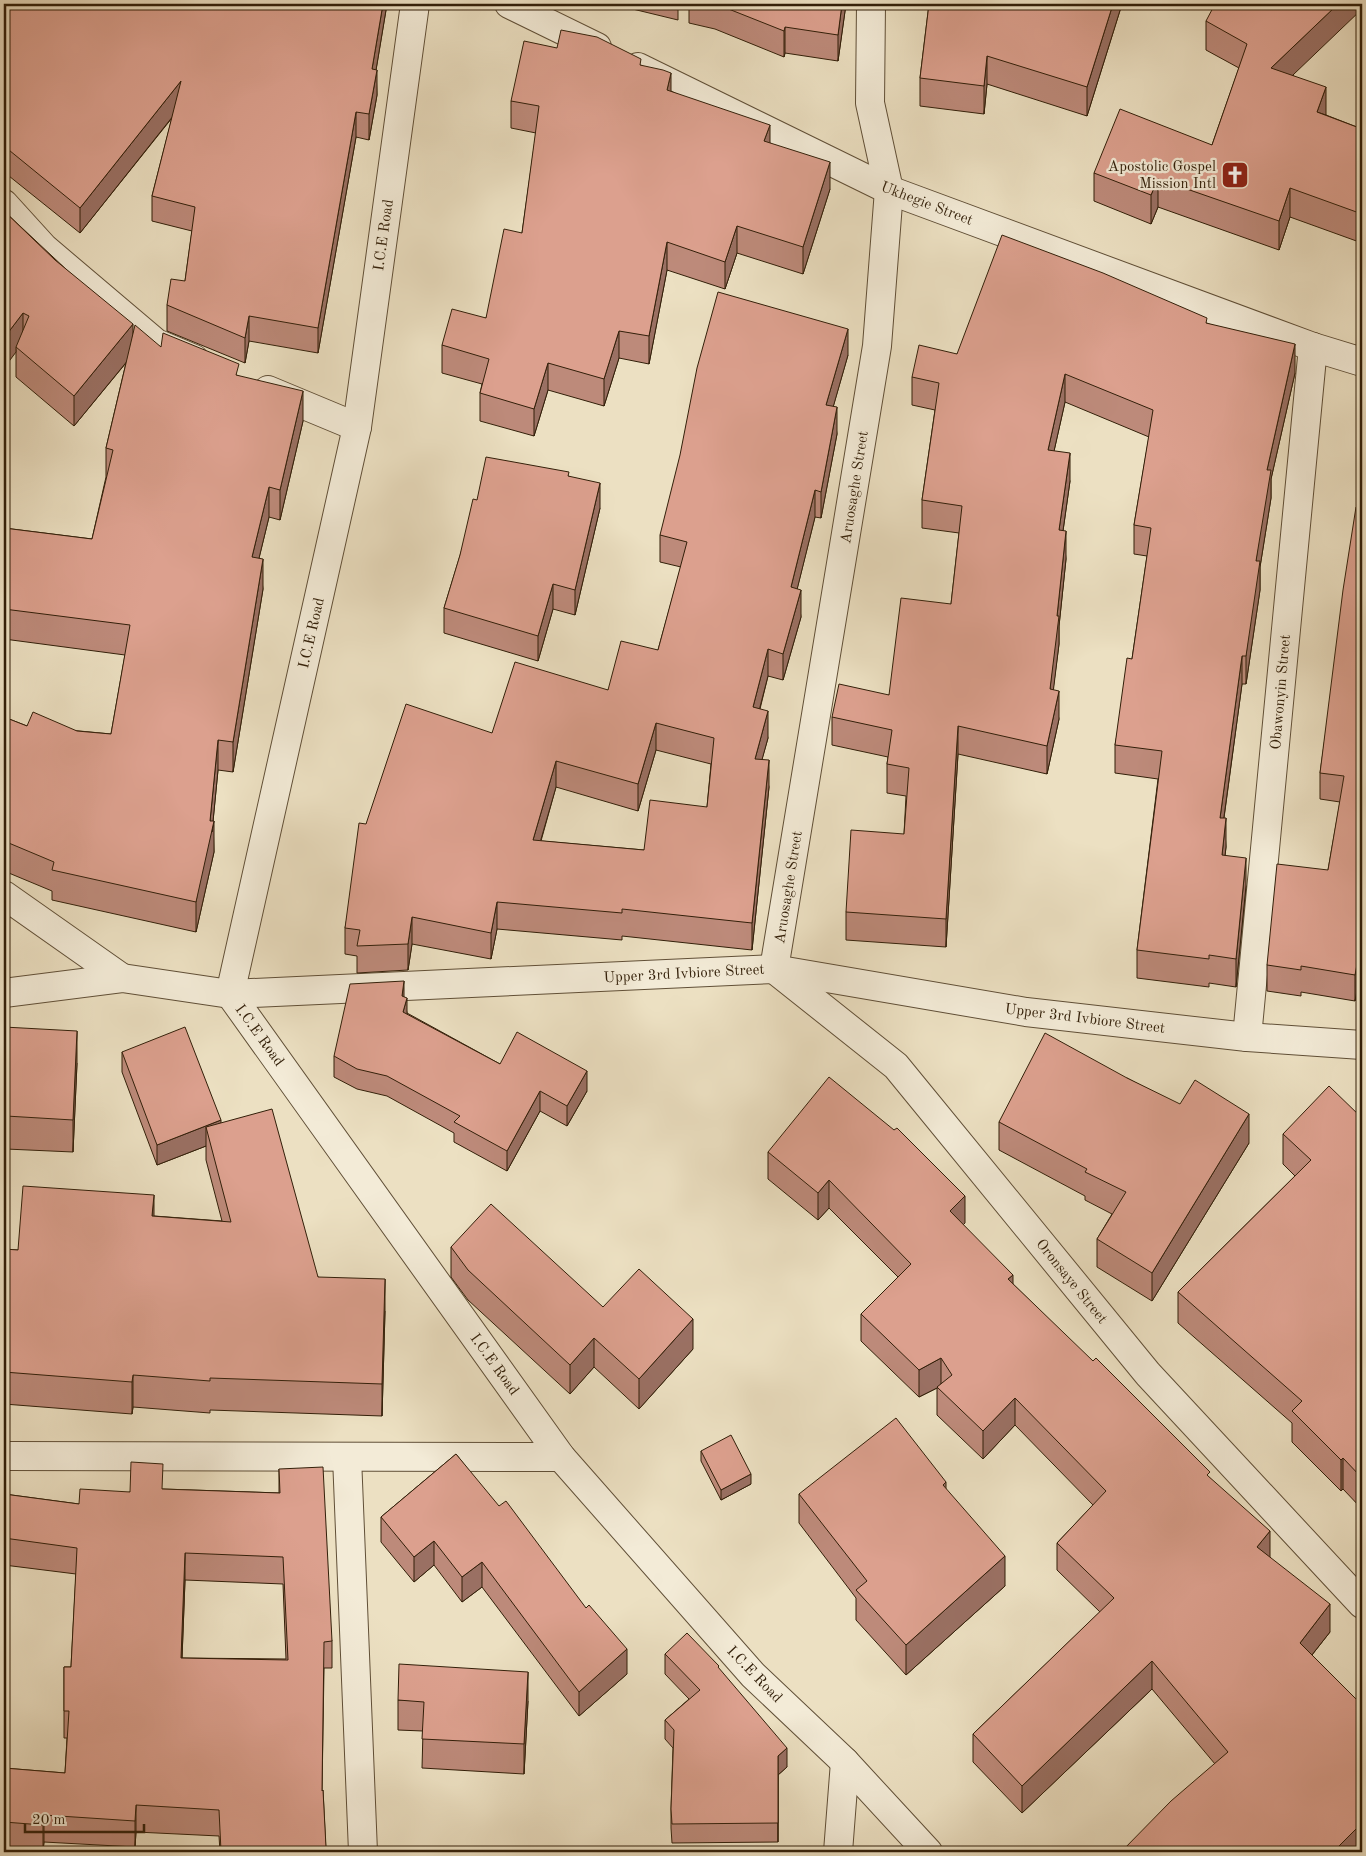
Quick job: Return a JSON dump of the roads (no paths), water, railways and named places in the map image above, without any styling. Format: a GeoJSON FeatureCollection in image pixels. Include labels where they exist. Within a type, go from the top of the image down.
{"type":"FeatureCollection","features":[{"type":"Feature","properties":{"kind":"street","name":"I.C.E Road"},"geometry":{"type":"LineString","coordinates":[[415,4],[357,427],[230,994],[562,1457],[753,1675],[845,1762],[928,1852]]}},
{"type":"Feature","properties":{"kind":"street","name":"Ukhegie Street"},"geometry":{"type":"LineString","coordinates":[[509,4],[889,190],[1313,347],[1362,362]]}},
{"type":"Feature","properties":{"kind":"street","name":"Aruosaghe Street"},"geometry":{"type":"LineString","coordinates":[[774,969],[877,346],[889,190],[870,103],[871,4]]}},
{"type":"Feature","properties":{"kind":"street"},"geometry":{"type":"LineString","coordinates":[[4,204],[44,248],[156,343],[220,370]]}},
{"type":"Feature","properties":{"kind":"street","name":"Obawonyin Street"},"geometry":{"type":"LineString","coordinates":[[1247,1037],[1313,347]]}},
{"type":"Feature","properties":{"kind":"street"},"geometry":{"type":"LineString","coordinates":[[248,381],[357,427]]}},
{"type":"Feature","properties":{"kind":"street"},"geometry":{"type":"LineString","coordinates":[[4,894],[122,978]]}},
{"type":"Feature","properties":{"kind":"street","name":"Upper 3rd Ivbiore Street"},"geometry":{"type":"LineString","coordinates":[[4,993],[122,978],[230,994],[774,969],[1026,1012],[1247,1037],[1362,1045]]}},
{"type":"Feature","properties":{"kind":"street","name":"Oronsaye Street"},"geometry":{"type":"LineString","coordinates":[[774,969],[896,1066],[1148,1374],[1362,1604]]}},
{"type":"Feature","properties":{"kind":"street"},"geometry":{"type":"LineString","coordinates":[[4,1456],[562,1457]]}},
{"type":"Feature","properties":{"kind":"street"},"geometry":{"type":"LineString","coordinates":[[347,1457],[363,1852]]}},
{"type":"Feature","properties":{"kind":"street"},"geometry":{"type":"LineString","coordinates":[[838,1852],[845,1762]]}},
{"type":"Feature","properties":{"kind":"place","name":"Apostolic Gospel Mission Intl"},"geometry":{"type":"Point","coordinates":[1235,175]}}]}
